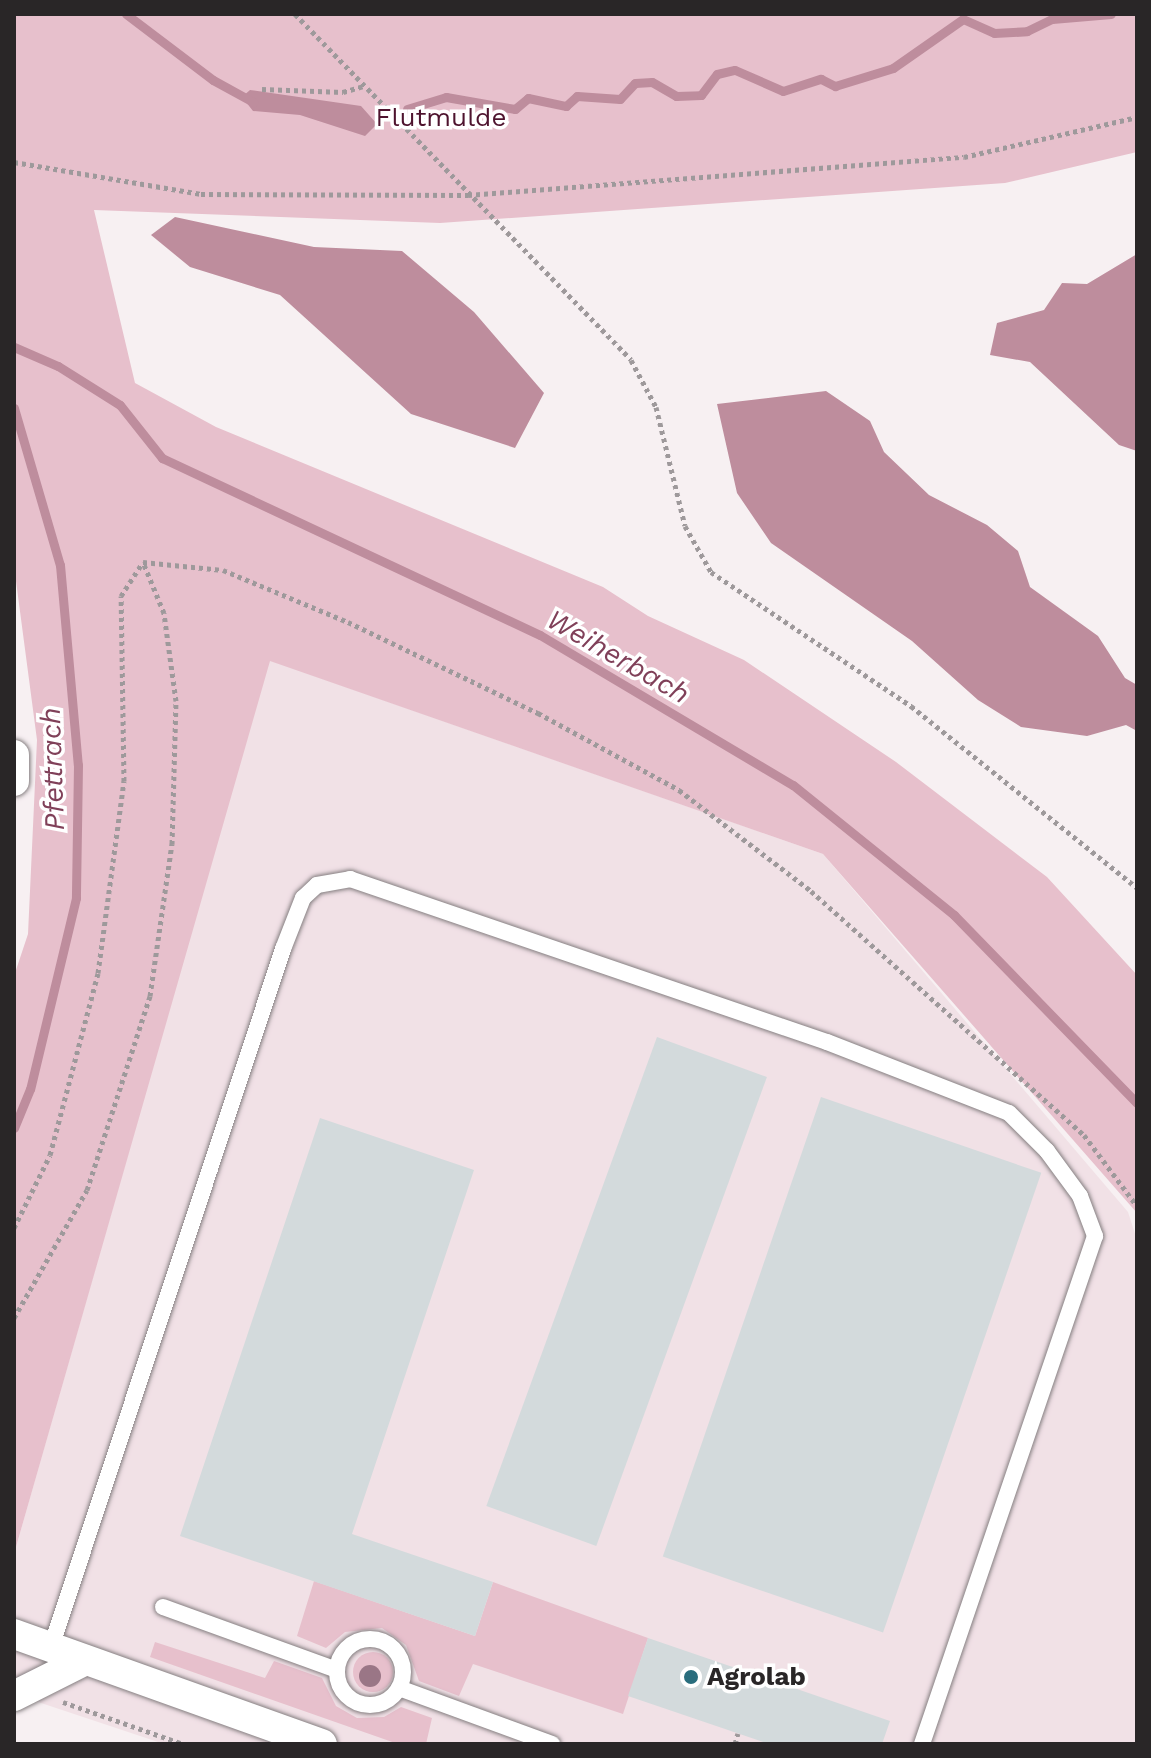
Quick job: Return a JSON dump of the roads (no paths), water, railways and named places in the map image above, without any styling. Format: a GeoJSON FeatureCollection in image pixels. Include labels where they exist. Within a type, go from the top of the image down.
{"type":"FeatureCollection","features":[{"type":"Feature","properties":{"kind":"street"},"geometry":{"type":"LineString","coordinates":[[14,1634],[322,1744]]}},
{"type":"Feature","properties":{"kind":"street"},"geometry":{"type":"LineString","coordinates":[[24,1690],[86,1660]]}},
{"type":"Feature","properties":{"kind":"lane"},"geometry":{"type":"LineString","coordinates":[[51,1647],[283,949],[303,898],[317,885],[350,879],[827,1042],[1009,1113],[1047,1151],[1080,1196],[1095,1236],[922,1744]]}},
{"type":"Feature","properties":{"kind":"lane"},"geometry":{"type":"LineString","coordinates":[[163,1607],[337,1670]]}},
{"type":"Feature","properties":{"kind":"lane"},"geometry":{"type":"LineString","coordinates":[[384,1642],[403,1667],[399,1688],[383,1703],[361,1704],[343,1691],[337,1670],[353,1643],[384,1642]]}},
{"type":"Feature","properties":{"kind":"lane"},"geometry":{"type":"LineString","coordinates":[[399,1688],[552,1744]]}},
{"type":"Feature","properties":{"kind":"waterway"},"geometry":{"type":"LineString","coordinates":[[126,14],[213,80],[253,102]]}},
{"type":"Feature","properties":{"kind":"waterway"},"geometry":{"type":"LineString","coordinates":[[407,109],[446,97],[515,109],[528,98],[566,106],[577,96],[620,99],[635,83],[652,82],[676,96],[701,95],[717,74],[735,70],[783,91],[821,79],[835,86],[893,68],[963,19],[994,33],[1027,31],[1052,19],[1111,14]]}},
{"type":"Feature","properties":{"kind":"waterway","name":"Weiherbach"},"geometry":{"type":"LineString","coordinates":[[14,347],[58,366],[120,405],[162,458],[540,635],[793,785],[954,915],[1137,1103]]}},
{"type":"Feature","properties":{"kind":"waterway","name":"Pfettrach"},"geometry":{"type":"LineString","coordinates":[[14,408],[60,565],[78,765],[76,898],[30,1089],[14,1128]]}},
{"type":"Feature","properties":{"kind":"place","name":"Agrolab"},"geometry":{"type":"Point","coordinates":[691,1677]}},
{"type":"Feature","properties":{"kind":"park label","name":"Flutmulde"},"geometry":{"type":"Point","coordinates":[441,118]}}]}
